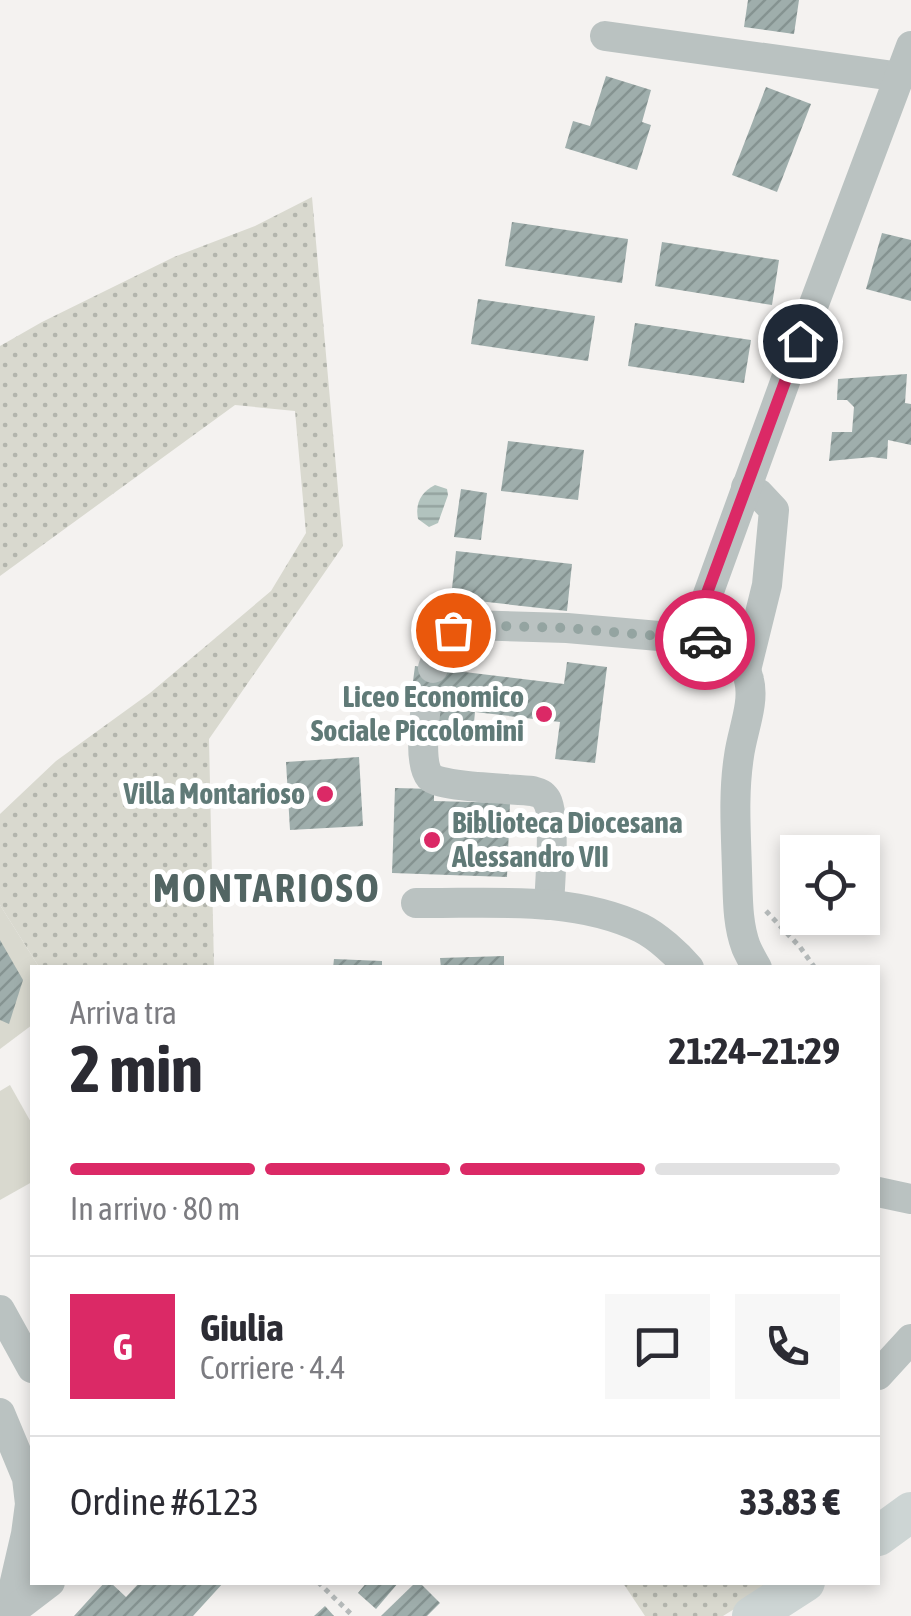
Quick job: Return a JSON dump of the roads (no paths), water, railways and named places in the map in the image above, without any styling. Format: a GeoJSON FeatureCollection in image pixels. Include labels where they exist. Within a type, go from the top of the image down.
{"type":"FeatureCollection","features":[{"type":"Feature","properties":{"kind":"main road"},"geometry":{"type":"LineString","coordinates":[[880,1535],[911,1512]]}},
{"type":"Feature","properties":{"kind":"main road"},"geometry":{"type":"LineString","coordinates":[[752,1616],[799,1585]]}},
{"type":"Feature","properties":{"kind":"street"},"geometry":{"type":"LineString","coordinates":[[605,36],[901,77]]}},
{"type":"Feature","properties":{"kind":"street"},"geometry":{"type":"LineString","coordinates":[[705,640],[698,626],[700,612],[911,46]]}},
{"type":"Feature","properties":{"kind":"street"},"geometry":{"type":"LineString","coordinates":[[746,487],[774,510],[767,585],[746,670]]}},
{"type":"Feature","properties":{"kind":"street"},"geometry":{"type":"LineString","coordinates":[[434,668],[444,638],[453,630],[470,625],[566,628],[705,640],[735,656],[746,670],[750,684],[735,801],[744,941],[756,965]]}},
{"type":"Feature","properties":{"kind":"street"},"geometry":{"type":"LineString","coordinates":[[426,706],[424,754],[431,778],[532,791],[548,801],[550,905]]}},
{"type":"Feature","properties":{"kind":"street"},"geometry":{"type":"LineString","coordinates":[[416,902],[550,905],[604,914],[644,929],[686,965]]}},
{"type":"Feature","properties":{"kind":"street"},"geometry":{"type":"LineString","coordinates":[[880,1192],[911,1199]]}},
{"type":"Feature","properties":{"kind":"street"},"geometry":{"type":"LineString","coordinates":[[0,1310],[30,1364]]}},
{"type":"Feature","properties":{"kind":"street"},"geometry":{"type":"LineString","coordinates":[[880,1372],[911,1339]]}},
{"type":"Feature","properties":{"kind":"street"},"geometry":{"type":"LineString","coordinates":[[3,1427],[27,1478],[30,1504],[7,1616]]}},
{"type":"Feature","properties":{"kind":"street"},"geometry":{"type":"LineString","coordinates":[[7,1616],[46,1585]]}},
{"type":"Feature","properties":{"kind":"place","name":"Liceo Economico Sociale Piccolomini"},"geometry":{"type":"Point","coordinates":[544,714]}},
{"type":"Feature","properties":{"kind":"place","name":"Villa Montarioso"},"geometry":{"type":"Point","coordinates":[325,794]}},
{"type":"Feature","properties":{"kind":"place","name":"Biblioteca Diocesana Alessandro VII"},"geometry":{"type":"Point","coordinates":[432,840]}},
{"type":"Feature","properties":{"kind":"district","name":"MONTARIOSO"},"geometry":{"type":"Point","coordinates":[267,888]}}]}
